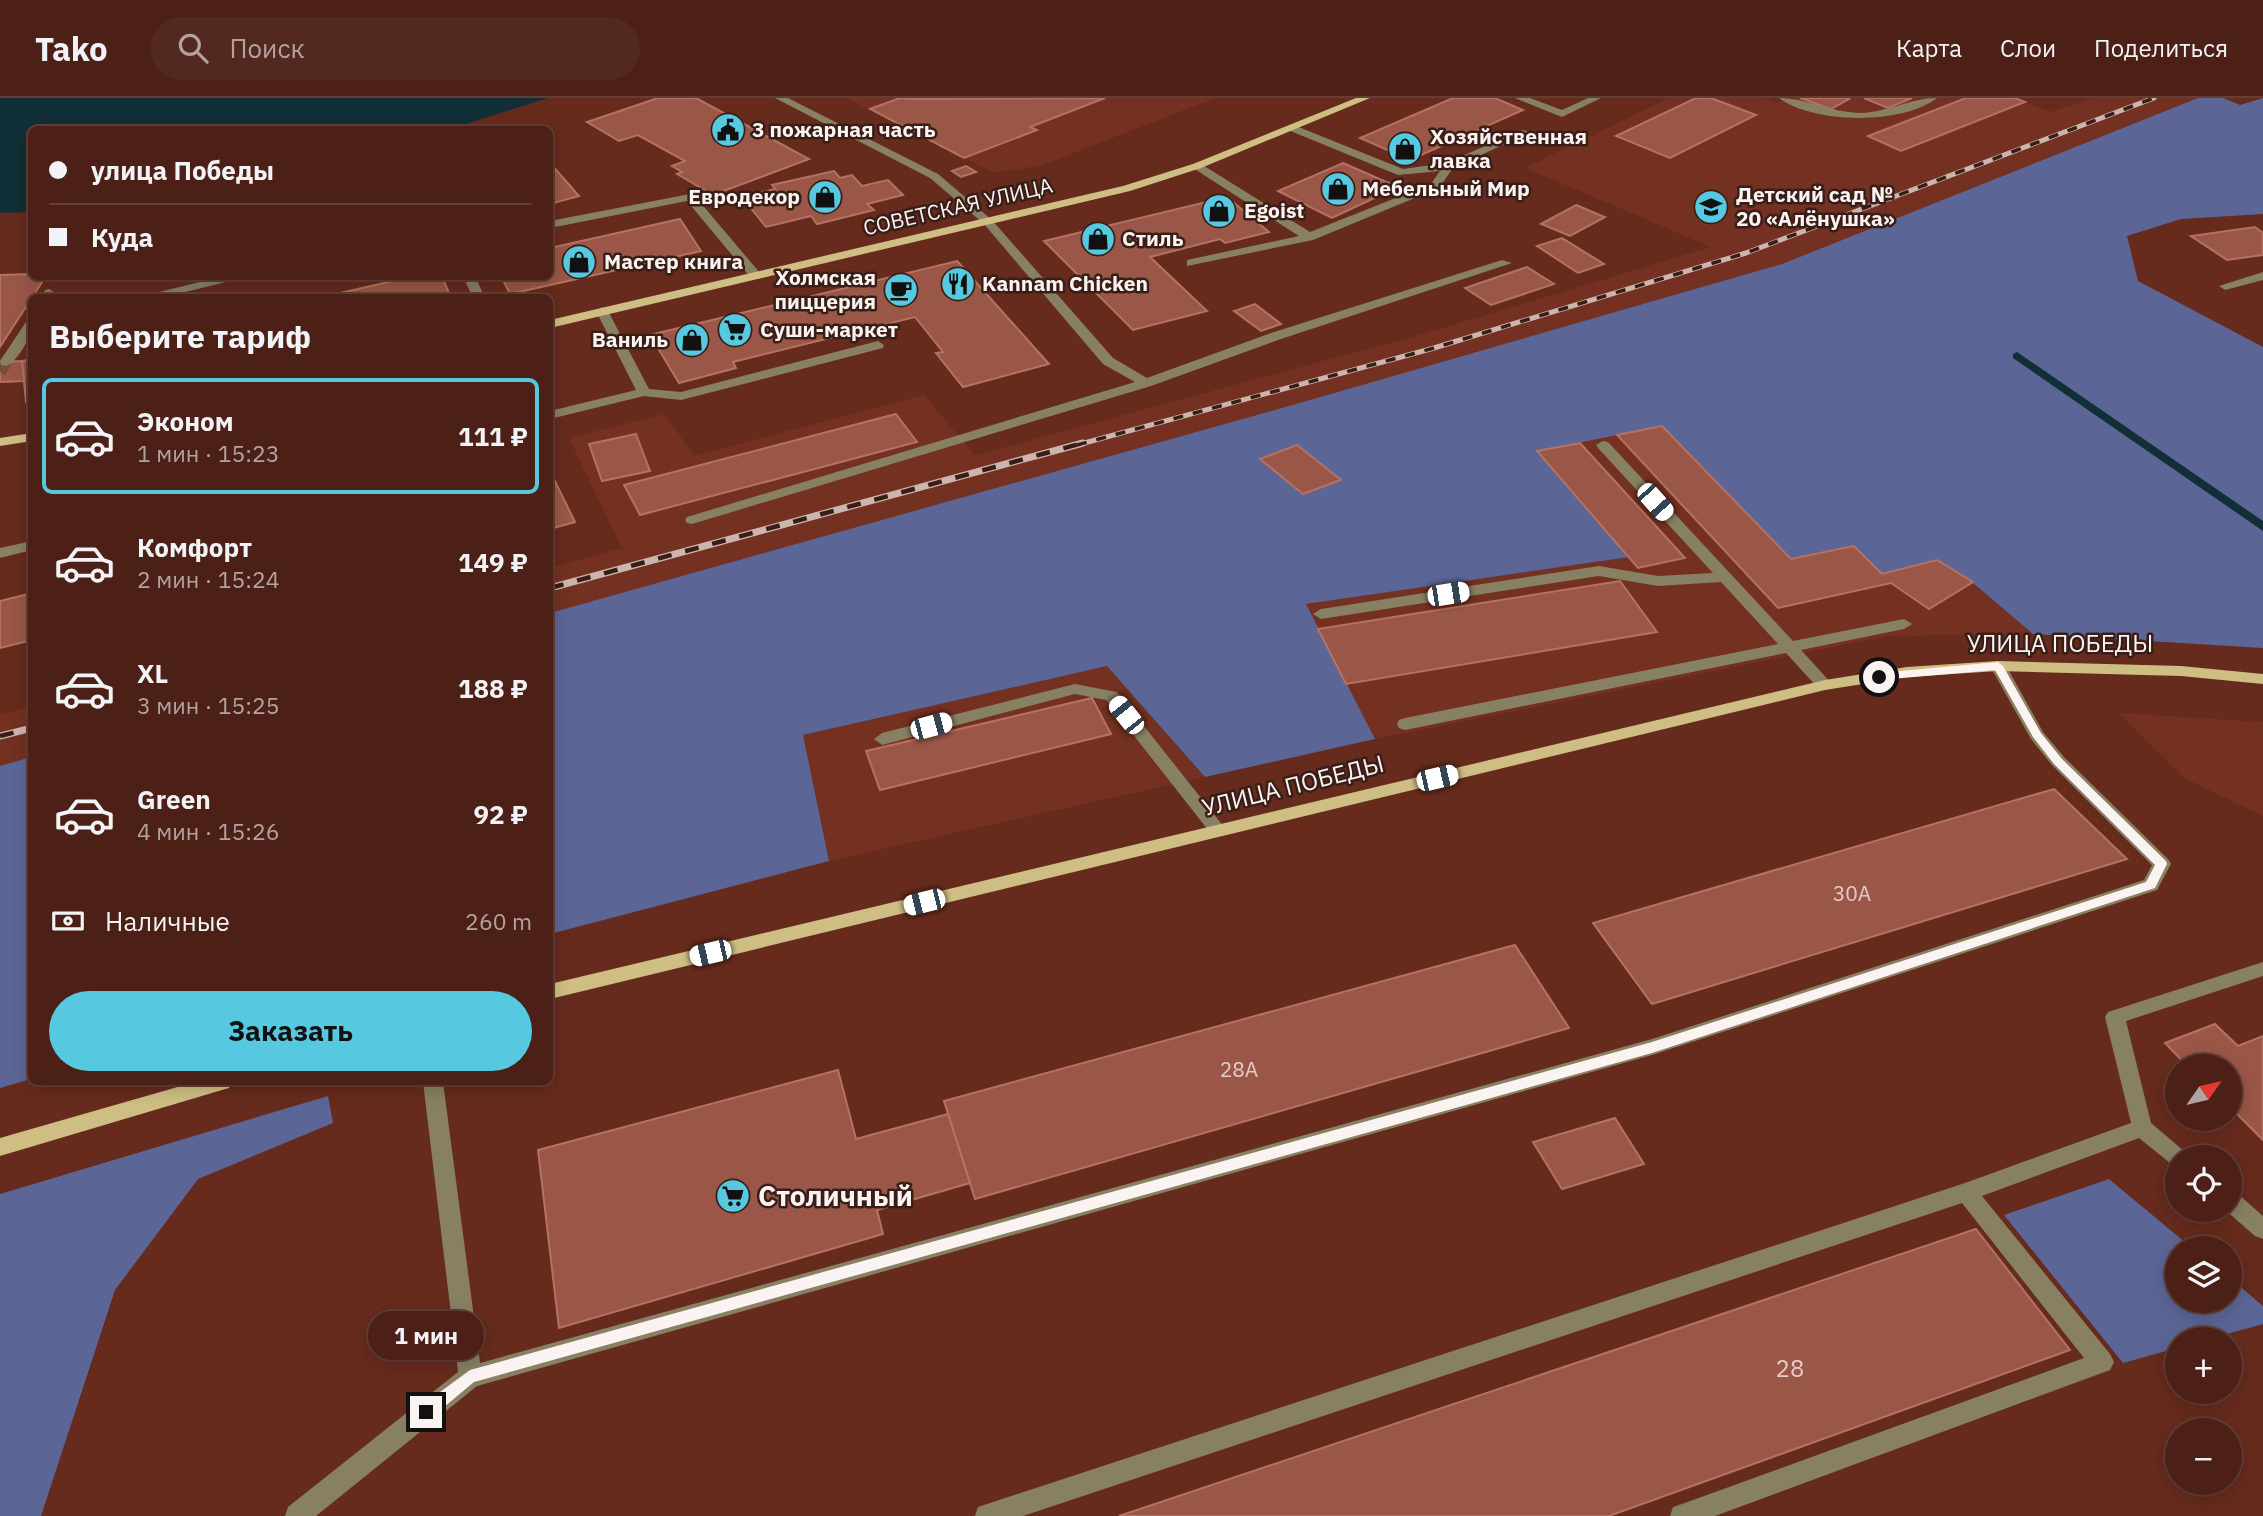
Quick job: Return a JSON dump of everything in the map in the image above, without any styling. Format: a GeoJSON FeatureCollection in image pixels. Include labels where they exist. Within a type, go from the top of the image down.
{"type":"FeatureCollection","features":[{"type":"Feature","properties":{"kind":"main road","name":"СОВЕТСКАЯ УЛИЦА"},"geometry":{"type":"LineString","coordinates":[[553,323],[1126,189],[1197,166],[1365,98]]}},
{"type":"Feature","properties":{"kind":"main road"},"geometry":{"type":"LineString","coordinates":[[0,442],[28,438]]}},
{"type":"Feature","properties":{"kind":"main road","name":"УЛИЦА ПОБЕДЫ"},"geometry":{"type":"LineString","coordinates":[[553,991],[1825,685],[1907,673],[1998,666],[2181,671],[2263,679]]}},
{"type":"Feature","properties":{"kind":"main road"},"geometry":{"type":"LineString","coordinates":[[0,1146],[212,1085]]}},
{"type":"Feature","properties":{"kind":"street"},"geometry":{"type":"LineString","coordinates":[[780,98],[934,176],[988,222],[1108,361],[1146,383]]}},
{"type":"Feature","properties":{"kind":"street"},"geometry":{"type":"LineString","coordinates":[[1520,98],[1562,114],[1596,98]]}},
{"type":"Feature","properties":{"kind":"street"},"geometry":{"type":"LineString","coordinates":[[1784,98],[1832,114],[1864,118],[1893,113],[1931,98]]}},
{"type":"Feature","properties":{"kind":"street"},"geometry":{"type":"LineString","coordinates":[[1292,128],[1402,173],[1449,166],[1526,132]]}},
{"type":"Feature","properties":{"kind":"street"},"geometry":{"type":"LineString","coordinates":[[1197,166],[1309,237]]}},
{"type":"Feature","properties":{"kind":"street"},"geometry":{"type":"LineString","coordinates":[[1191,263],[1309,237],[1435,186],[1449,166]]}},
{"type":"Feature","properties":{"kind":"street"},"geometry":{"type":"LineString","coordinates":[[553,224],[690,197],[756,276]]}},
{"type":"Feature","properties":{"kind":"street"},"geometry":{"type":"LineString","coordinates":[[692,520],[1146,383],[1276,336],[1506,263]]}},
{"type":"Feature","properties":{"kind":"street"},"geometry":{"type":"LineString","coordinates":[[2225,286],[2263,276]]}},
{"type":"Feature","properties":{"kind":"street"},"geometry":{"type":"LineString","coordinates":[[160,294],[225,280]]}},
{"type":"Feature","properties":{"kind":"street"},"geometry":{"type":"LineString","coordinates":[[602,311],[644,392]]}},
{"type":"Feature","properties":{"kind":"street"},"geometry":{"type":"LineString","coordinates":[[6,362],[28,328]]}},
{"type":"Feature","properties":{"kind":"street"},"geometry":{"type":"LineString","coordinates":[[553,414],[644,392],[681,396],[878,345]]}},
{"type":"Feature","properties":{"kind":"street"},"geometry":{"type":"LineString","coordinates":[[1604,445],[1825,685]]}},
{"type":"Feature","properties":{"kind":"street"},"geometry":{"type":"LineString","coordinates":[[0,553],[28,546]]}},
{"type":"Feature","properties":{"kind":"street"},"geometry":{"type":"LineString","coordinates":[[1321,614],[1599,571],[1658,581],[1723,577]]}},
{"type":"Feature","properties":{"kind":"street"},"geometry":{"type":"LineString","coordinates":[[1405,724],[1904,624]]}},
{"type":"Feature","properties":{"kind":"street"},"geometry":{"type":"LineString","coordinates":[[297,1516],[470,1377],[1652,1047],[2151,885],[2162,864],[2058,761],[2037,735],[1998,666]]}},
{"type":"Feature","properties":{"kind":"street"},"geometry":{"type":"LineString","coordinates":[[882,739],[1075,689],[1111,696],[1218,831]]}},
{"type":"Feature","properties":{"kind":"street"},"geometry":{"type":"LineString","coordinates":[[2165,1147],[2142,1128],[2115,1017],[2263,968]]}},
{"type":"Feature","properties":{"kind":"street"},"geometry":{"type":"LineString","coordinates":[[433,1085],[470,1377]]}},
{"type":"Feature","properties":{"kind":"street"},"geometry":{"type":"LineString","coordinates":[[987,1516],[1966,1192],[2142,1128]]}},
{"type":"Feature","properties":{"kind":"street"},"geometry":{"type":"LineString","coordinates":[[1682,1516],[2102,1362],[1966,1192]]}},
{"type":"Feature","properties":{"kind":"street"},"geometry":{"type":"LineString","coordinates":[[2242,1211],[2263,1228]]}},
{"type":"Feature","properties":{"kind":"shaded area"},"geometry":{"type":"Polygon","coordinates":[[[0,98],[548,98],[459,126],[28,126],[28,212],[0,213],[0,98]]]}},
{"type":"Feature","properties":{"kind":"shaded area"},"geometry":{"type":"Polygon","coordinates":[[[847,98],[1215,98],[1043,165],[994,173],[847,98]]]}},
{"type":"Feature","properties":{"kind":"shaded area"},"geometry":{"type":"Polygon","coordinates":[[[1669,98],[1764,98],[1777,103],[1787,98],[2015,98],[2051,112],[2092,98],[2198,98],[1782,264],[1303,402],[553,612],[553,567],[622,548],[569,438],[665,414],[694,456],[924,395],[975,455],[1423,334],[1711,247],[1525,168],[1669,98]]]}},
{"type":"Feature","properties":{"kind":"shaded area"},"geometry":{"type":"Polygon","coordinates":[[[2198,98],[2223,98],[2240,105],[2263,98],[2263,214],[2181,219],[2127,236],[2138,281],[2263,347],[2263,648],[2033,634],[1973,583],[1937,560],[1882,574],[1854,546],[1791,559],[1662,426],[1538,451],[1629,557],[1306,604],[1375,739],[1205,777],[1107,666],[803,735],[829,861],[553,933],[553,612],[1303,402],[1782,264],[2198,98]]]}},
{"type":"Feature","properties":{"kind":"shaded area"},"geometry":{"type":"Polygon","coordinates":[[[1662,426],[1791,559],[1854,546],[1882,574],[1937,560],[1973,583],[2033,634],[1889,636],[1375,739],[1305,604],[1628,557],[1537,451],[1662,426]]]}},
{"type":"Feature","properties":{"kind":"shaded area"},"geometry":{"type":"Polygon","coordinates":[[[1108,666],[1205,777],[829,861],[803,735],[1108,666]]]}},
{"type":"Feature","properties":{"kind":"shaded area"},"geometry":{"type":"Polygon","coordinates":[[[28,707],[28,758],[0,766],[0,715],[28,707]]]}},
{"type":"Feature","properties":{"kind":"shaded area"},"geometry":{"type":"Polygon","coordinates":[[[2119,713],[2263,722],[2263,816],[2186,779],[2119,713]]]}},
{"type":"Feature","properties":{"kind":"shaded area"},"geometry":{"type":"Polygon","coordinates":[[[28,758],[28,1080],[0,1088],[0,766],[28,758]]]}},
{"type":"Feature","properties":{"kind":"shaded area"},"geometry":{"type":"Polygon","coordinates":[[[328,1096],[333,1123],[198,1179],[115,1290],[41,1516],[0,1516],[0,1194],[328,1096]]]}},
{"type":"Feature","properties":{"kind":"shaded area"},"geometry":{"type":"Polygon","coordinates":[[[2109,1179],[2178,1236],[2165,1236],[2165,1313],[2242,1313],[2242,1288],[2263,1306],[2263,1324],[2242,1330],[2242,1327],[2165,1327],[2165,1351],[2123,1363],[2004,1215],[2109,1179]]]}},
{"type":"Feature","properties":{"kind":"building"},"geometry":{"type":"Polygon","coordinates":[[[658,98],[696,98],[809,159],[713,195],[677,174],[682,172],[672,166],[685,161],[638,135],[619,141],[587,122],[658,98]]]}},
{"type":"Feature","properties":{"kind":"building"},"geometry":{"type":"Polygon","coordinates":[[[900,98],[1105,98],[1030,127],[1037,130],[964,158],[870,109],[900,98]]]}},
{"type":"Feature","properties":{"kind":"building"},"geometry":{"type":"Polygon","coordinates":[[[1453,98],[1495,98],[1523,110],[1410,160],[1360,138],[1453,98]]]}},
{"type":"Feature","properties":{"kind":"building"},"geometry":{"type":"Polygon","coordinates":[[[1696,98],[1711,98],[1756,115],[1670,158],[1616,136],[1696,98]]]}},
{"type":"Feature","properties":{"kind":"building"},"geometry":{"type":"Polygon","coordinates":[[[1800,98],[1845,98],[1849,99],[1831,109],[1800,98]]]}},
{"type":"Feature","properties":{"kind":"building"},"geometry":{"type":"Polygon","coordinates":[[[1864,98],[1912,98],[1888,108],[1864,98]]]}},
{"type":"Feature","properties":{"kind":"building"},"geometry":{"type":"Polygon","coordinates":[[[1966,98],[2015,98],[2025,102],[1901,151],[1868,136],[1966,98]]]}},
{"type":"Feature","properties":{"kind":"building","name":"Мебельный Мир"},"geometry":{"type":"Polygon","coordinates":[[[1343,163],[1398,187],[1332,218],[1278,191],[1343,163]]]}},
{"type":"Feature","properties":{"kind":"building"},"geometry":{"type":"Polygon","coordinates":[[[553,166],[579,196],[553,203],[553,166]]]}},
{"type":"Feature","properties":{"kind":"building"},"geometry":{"type":"Polygon","coordinates":[[[966,166],[976,172],[961,177],[952,171],[966,166]]]}},
{"type":"Feature","properties":{"kind":"building","name":"Евродекор"},"geometry":{"type":"Polygon","coordinates":[[[834,171],[840,178],[852,175],[862,186],[888,180],[903,195],[867,204],[874,210],[817,224],[811,216],[766,227],[746,202],[757,199],[753,194],[775,189],[772,185],[834,171]]]}},
{"type":"Feature","properties":{"kind":"building"},"geometry":{"type":"Polygon","coordinates":[[[1227,197],[1269,232],[1225,243],[1220,239],[1150,257],[1207,311],[1133,330],[1044,241],[1227,197]]]}},
{"type":"Feature","properties":{"kind":"building"},"geometry":{"type":"Polygon","coordinates":[[[1576,205],[1605,217],[1570,236],[1541,224],[1576,205]]]}},
{"type":"Feature","properties":{"kind":"building"},"geometry":{"type":"Polygon","coordinates":[[[680,219],[701,251],[510,294],[503,280],[553,280],[553,247],[680,219]]]}},
{"type":"Feature","properties":{"kind":"building"},"geometry":{"type":"Polygon","coordinates":[[[2255,227],[2263,233],[2263,255],[2227,260],[2191,236],[2255,227]]]}},
{"type":"Feature","properties":{"kind":"building"},"geometry":{"type":"Polygon","coordinates":[[[1562,238],[1604,264],[1578,273],[1537,246],[1562,238]]]}},
{"type":"Feature","properties":{"kind":"building"},"geometry":{"type":"Polygon","coordinates":[[[957,261],[1049,364],[963,387],[936,353],[943,352],[915,317],[733,362],[736,368],[679,383],[650,335],[957,261]]]}},
{"type":"Feature","properties":{"kind":"building"},"geometry":{"type":"Polygon","coordinates":[[[1527,267],[1554,284],[1491,305],[1465,288],[1527,267]]]}},
{"type":"Feature","properties":{"kind":"building"},"geometry":{"type":"Polygon","coordinates":[[[28,274],[28,280],[43,280],[34,294],[28,294],[28,304],[0,347],[0,275],[28,274]]]}},
{"type":"Feature","properties":{"kind":"building"},"geometry":{"type":"Polygon","coordinates":[[[397,280],[444,280],[449,294],[336,294],[397,280]]]}},
{"type":"Feature","properties":{"kind":"building"},"geometry":{"type":"Polygon","coordinates":[[[1255,304],[1281,324],[1261,331],[1234,311],[1255,304]]]}},
{"type":"Feature","properties":{"kind":"building"},"geometry":{"type":"Polygon","coordinates":[[[28,360],[26,402],[22,361],[28,360]]]}},
{"type":"Feature","properties":{"kind":"building"},"geometry":{"type":"Polygon","coordinates":[[[22,361],[24,381],[0,382],[0,362],[22,361]]]}},
{"type":"Feature","properties":{"kind":"building"},"geometry":{"type":"Polygon","coordinates":[[[896,414],[917,442],[640,515],[624,485],[896,414]]]}},
{"type":"Feature","properties":{"kind":"building"},"geometry":{"type":"Polygon","coordinates":[[[1662,426],[1791,559],[1854,546],[1882,574],[1937,560],[1973,582],[1929,609],[1891,583],[1778,608],[1617,435],[1662,426]]]}},
{"type":"Feature","properties":{"kind":"building"},"geometry":{"type":"Polygon","coordinates":[[[636,434],[650,471],[602,481],[589,444],[636,434]]]}},
{"type":"Feature","properties":{"kind":"building"},"geometry":{"type":"Polygon","coordinates":[[[1580,443],[1685,558],[1638,568],[1537,451],[1580,443]]]}},
{"type":"Feature","properties":{"kind":"building"},"geometry":{"type":"Polygon","coordinates":[[[1297,445],[1341,480],[1303,494],[1260,459],[1297,445]]]}},
{"type":"Feature","properties":{"kind":"building"},"geometry":{"type":"Polygon","coordinates":[[[553,477],[575,522],[553,528],[553,477]]]}},
{"type":"Feature","properties":{"kind":"building"},"geometry":{"type":"Polygon","coordinates":[[[1620,581],[1657,632],[1346,684],[1318,629],[1620,581]]]}},
{"type":"Feature","properties":{"kind":"building"},"geometry":{"type":"Polygon","coordinates":[[[28,594],[28,641],[0,648],[0,601],[28,594]]]}},
{"type":"Feature","properties":{"kind":"building"},"geometry":{"type":"Polygon","coordinates":[[[1092,698],[1111,734],[880,790],[866,751],[1092,698]]]}},
{"type":"Feature","properties":{"kind":"building"},"geometry":{"type":"Polygon","coordinates":[[[2054,789],[2127,859],[1652,1004],[1593,923],[2054,789]]]}},
{"type":"Feature","properties":{"kind":"building"},"geometry":{"type":"Polygon","coordinates":[[[1515,945],[1569,1028],[975,1199],[944,1101],[1515,945]]]}},
{"type":"Feature","properties":{"kind":"building"},"geometry":{"type":"Polygon","coordinates":[[[2215,1024],[2238,1046],[2263,1036],[2263,1140],[2242,1119],[2242,1054],[2176,1054],[2165,1043],[2215,1024]]]}},
{"type":"Feature","properties":{"kind":"building","name":"Столичный"},"geometry":{"type":"Polygon","coordinates":[[[838,1070],[856,1139],[948,1114],[970,1183],[877,1210],[883,1234],[559,1328],[538,1150],[838,1070]]]}},
{"type":"Feature","properties":{"kind":"building"},"geometry":{"type":"Polygon","coordinates":[[[1615,1118],[1644,1164],[1562,1189],[1533,1142],[1615,1118]]]}},
{"type":"Feature","properties":{"kind":"building"},"geometry":{"type":"Polygon","coordinates":[[[1976,1229],[2070,1350],[1609,1516],[1119,1516],[1976,1229]]]}},
{"type":"Feature","properties":{"kind":"waterway"},"geometry":{"type":"LineString","coordinates":[[2017,356],[2263,527]]}},
{"type":"Feature","properties":{"kind":"tunnel"},"geometry":{"type":"LineString","coordinates":[[0,372],[6,362]]}},
{"type":"Feature","properties":{"kind":"railway"},"geometry":{"type":"LineString","coordinates":[[1077,445],[1434,348],[1746,253],[2154,98]]}},
{"type":"Feature","properties":{"kind":"railway"},"geometry":{"type":"LineString","coordinates":[[553,587],[1083,443]]}},
{"type":"Feature","properties":{"kind":"railway"},"geometry":{"type":"LineString","coordinates":[[0,736],[28,729]]}},
{"type":"Feature","properties":{"kind":"place","name":"3 пожарная часть"},"geometry":{"type":"Point","coordinates":[728,130]}},
{"type":"Feature","properties":{"kind":"place","name":"Хозяйственная лавка"},"geometry":{"type":"Point","coordinates":[1405,149]}},
{"type":"Feature","properties":{"kind":"place","name":"Мебельный Мир"},"geometry":{"type":"Point","coordinates":[1338,189]}},
{"type":"Feature","properties":{"kind":"place","name":"Евродекор"},"geometry":{"type":"Point","coordinates":[825,197]}},
{"type":"Feature","properties":{"kind":"place","name":"Детский сад № 20 «Алёнушка»"},"geometry":{"type":"Point","coordinates":[1711,207]}},
{"type":"Feature","properties":{"kind":"place","name":"Egoist"},"geometry":{"type":"Point","coordinates":[1219,211]}},
{"type":"Feature","properties":{"kind":"place","name":"Стиль"},"geometry":{"type":"Point","coordinates":[1098,239]}},
{"type":"Feature","properties":{"kind":"place","name":"Мастер книга"},"geometry":{"type":"Point","coordinates":[579,262]}},
{"type":"Feature","properties":{"kind":"place","name":"Kannam Chicken"},"geometry":{"type":"Point","coordinates":[958,284]}},
{"type":"Feature","properties":{"kind":"place","name":"Холмская пиццерия"},"geometry":{"type":"Point","coordinates":[901,290]}},
{"type":"Feature","properties":{"kind":"place","name":"Суши-маркет"},"geometry":{"type":"Point","coordinates":[735,330]}},
{"type":"Feature","properties":{"kind":"place","name":"Ваниль"},"geometry":{"type":"Point","coordinates":[692,340]}},
{"type":"Feature","properties":{"kind":"place","name":"Столичный"},"geometry":{"type":"Point","coordinates":[733,1196]}},
{"type":"Feature","properties":{"kind":"route"},"geometry":{"type":"LineString","coordinates":[[426,1412],[470,1377],[1652,1047],[2151,885],[2162,864],[2058,761],[2037,735],[1998,666],[1879,677]]}}]}
